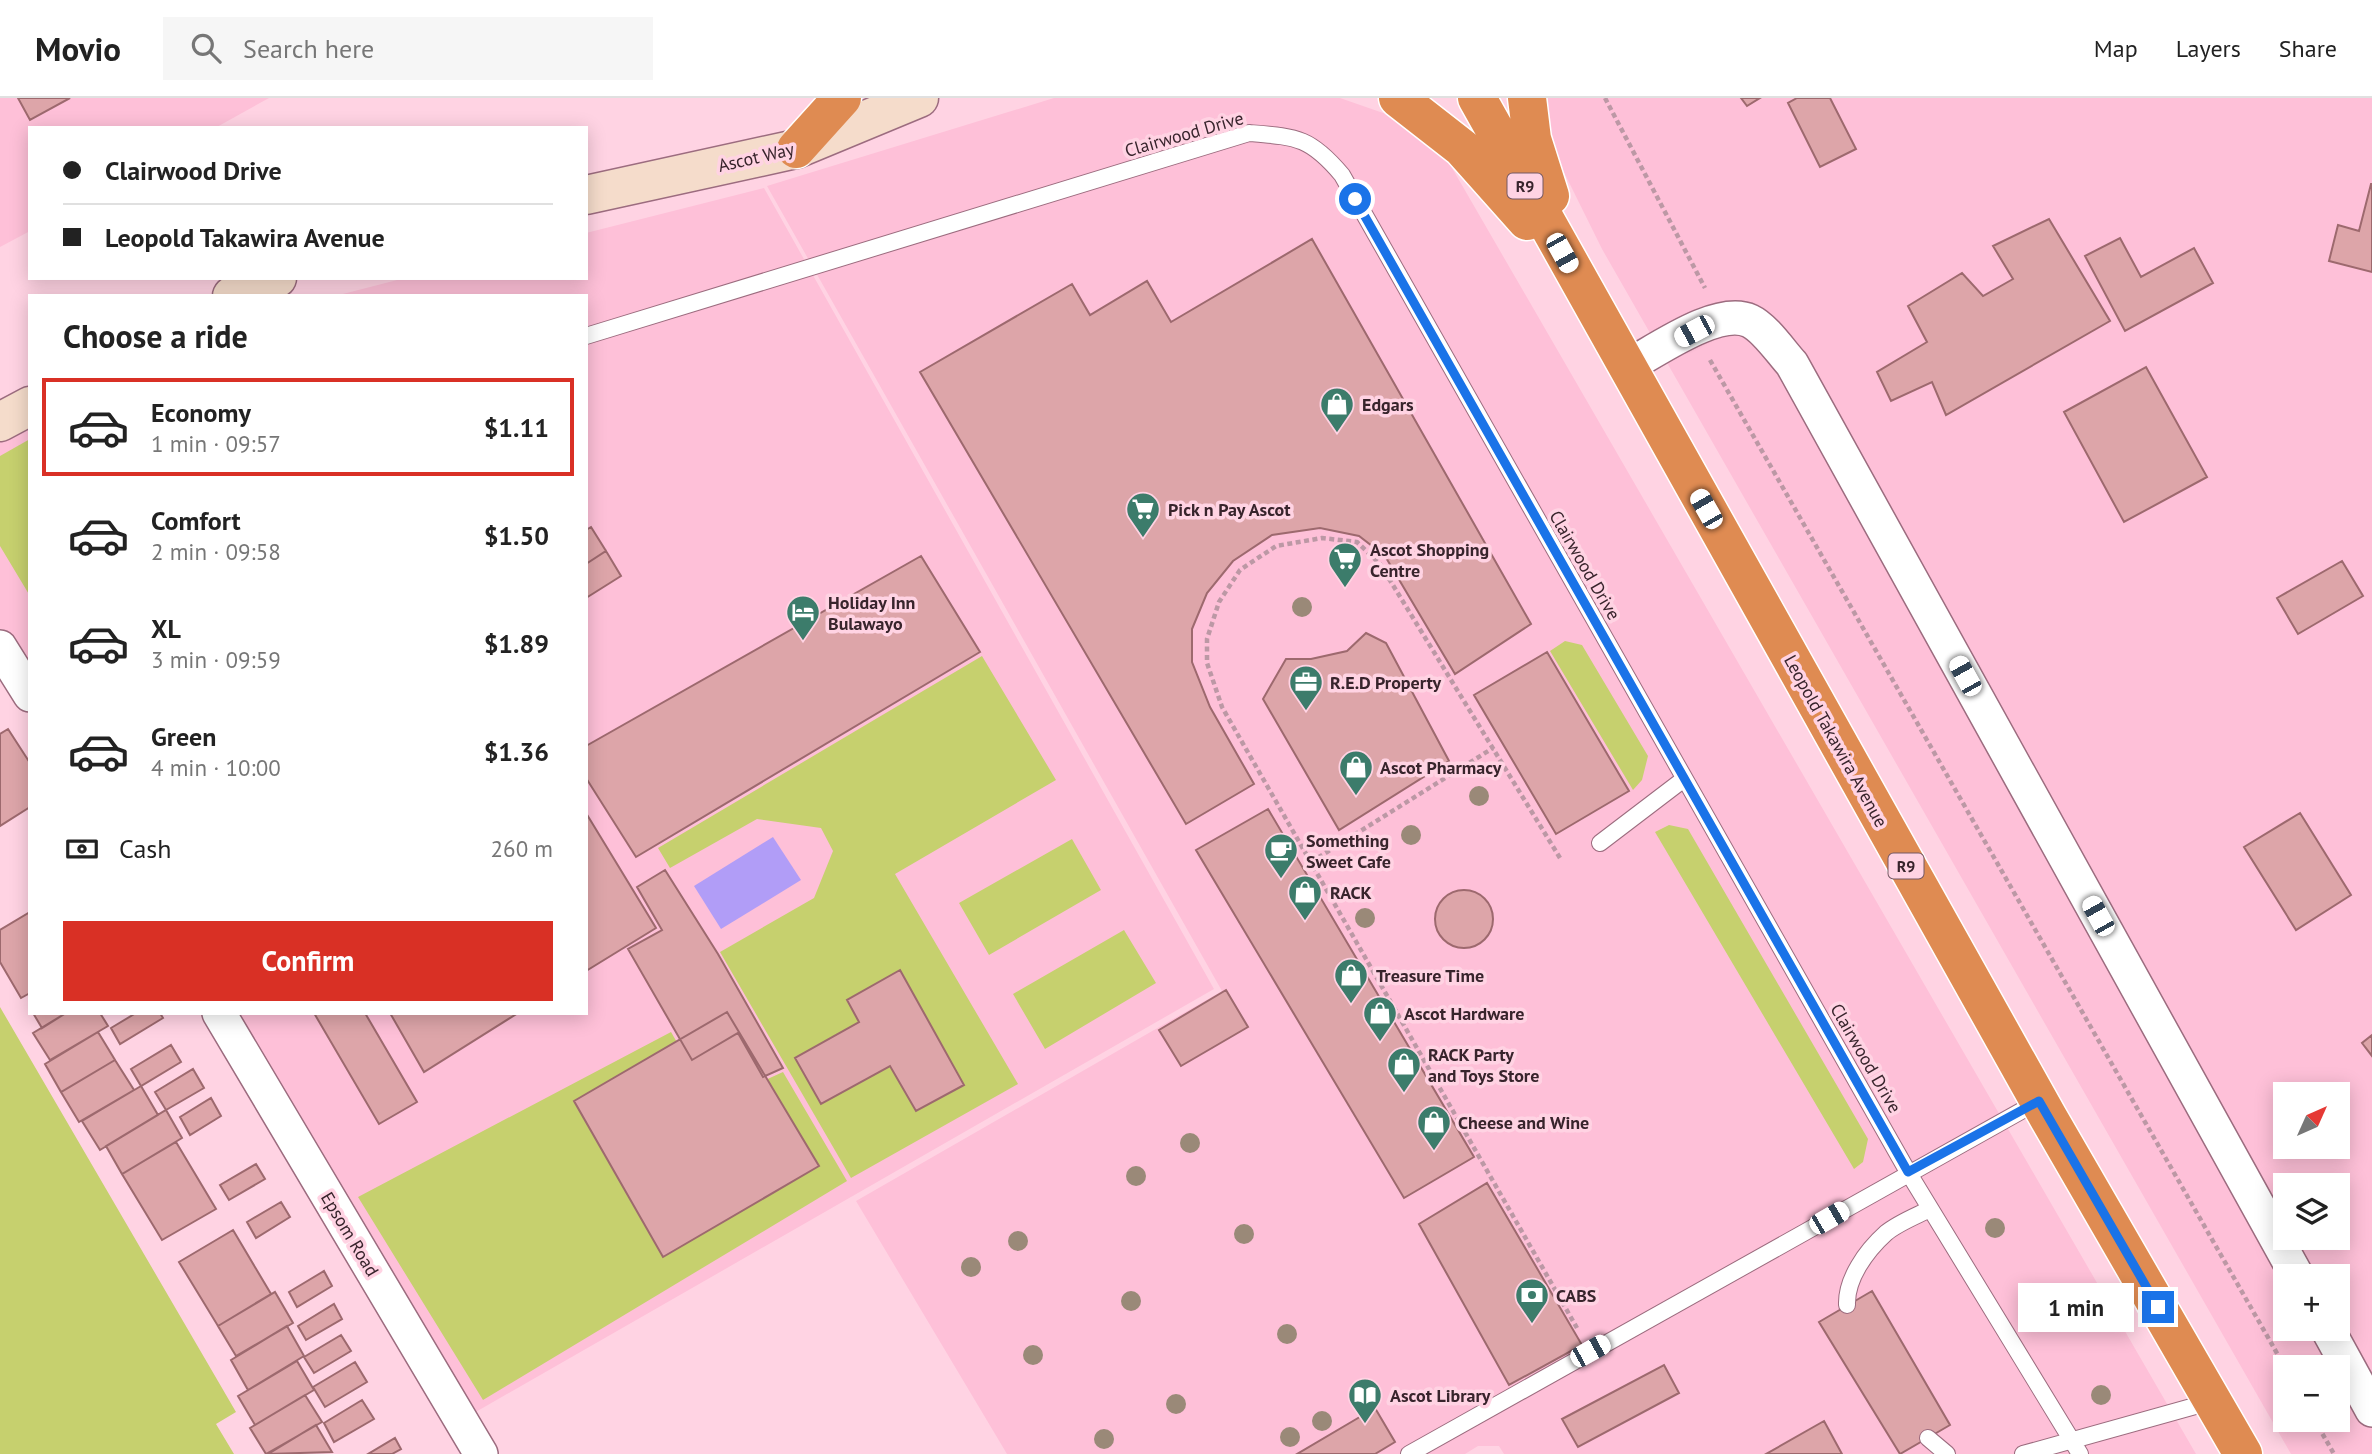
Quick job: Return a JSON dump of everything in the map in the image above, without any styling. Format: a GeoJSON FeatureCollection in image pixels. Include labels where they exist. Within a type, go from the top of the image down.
{"type":"FeatureCollection","features":[{"type":"Feature","properties":{"kind":"highway"},"geometry":{"type":"LineString","coordinates":[[796,149],[842,98]]}},
{"type":"Feature","properties":{"kind":"highway"},"geometry":{"type":"LineString","coordinates":[[1398,98],[1462,148],[1574,275]]}},
{"type":"Feature","properties":{"kind":"highway","name":"Leopold Takawira Avenue"},"geometry":{"type":"LineString","coordinates":[[1477,98],[2039,1101],[2243,1454]]}},
{"type":"Feature","properties":{"kind":"highway"},"geometry":{"type":"LineString","coordinates":[[1527,98],[1532,139],[1574,275]]}},
{"type":"Feature","properties":{"kind":"main road","name":"Ascot Way"},"geometry":{"type":"LineString","coordinates":[[588,195],[796,149],[919,98]]}},
{"type":"Feature","properties":{"kind":"main road"},"geometry":{"type":"LineString","coordinates":[[237,294],[271,280]]}},
{"type":"Feature","properties":{"kind":"main road"},"geometry":{"type":"LineString","coordinates":[[0,422],[28,406]]}},
{"type":"Feature","properties":{"kind":"street"},"geometry":{"type":"LineString","coordinates":[[1626,367],[1694,331],[1732,316],[1752,322],[1792,364],[2290,1264]]}},
{"type":"Feature","properties":{"kind":"street"},"geometry":{"type":"LineString","coordinates":[[2,649],[28,692]]}},
{"type":"Feature","properties":{"kind":"street","name":"Epsom Road"},"geometry":{"type":"LineString","coordinates":[[220,1015],[481,1454]]}},
{"type":"Feature","properties":{"kind":"street"},"geometry":{"type":"LineString","coordinates":[[2333,1341],[2372,1410]]}},
{"type":"Feature","properties":{"kind":"lane","name":"Clairwood Drive"},"geometry":{"type":"LineString","coordinates":[[588,335],[1249,133],[1289,136],[1321,149],[1342,175],[1908,1172],[2076,1447]]}},
{"type":"Feature","properties":{"kind":"lane"},"geometry":{"type":"LineString","coordinates":[[1600,843],[1684,779]]}},
{"type":"Feature","properties":{"kind":"lane"},"geometry":{"type":"LineString","coordinates":[[1409,1454],[2039,1101]]}},
{"type":"Feature","properties":{"kind":"lane"},"geometry":{"type":"LineString","coordinates":[[1847,1305],[1846,1289],[1856,1270],[1886,1233],[1930,1209]]}},
{"type":"Feature","properties":{"kind":"lane"},"geometry":{"type":"LineString","coordinates":[[2023,1454],[2076,1447],[2213,1401]]}},
{"type":"Feature","properties":{"kind":"lane"},"geometry":{"type":"LineString","coordinates":[[1928,1438],[1947,1454]]}},
{"type":"Feature","properties":{"kind":"path"},"geometry":{"type":"LineString","coordinates":[[1605,98],[1706,290],[1694,331],[2278,1355]]}},
{"type":"Feature","properties":{"kind":"path"},"geometry":{"type":"LineString","coordinates":[[1560,858],[1373,556],[1357,542],[1322,538],[1276,546],[1240,570],[1219,602],[1207,639],[1207,663],[1222,706],[1590,1351]]}},
{"type":"Feature","properties":{"kind":"path"},"geometry":{"type":"LineString","coordinates":[[1311,862],[1493,748]]}},
{"type":"Feature","properties":{"kind":"path"},"geometry":{"type":"LineString","coordinates":[[2321,1432],[2334,1454]]}},
{"type":"Feature","properties":{"kind":"shaded area"},"geometry":{"type":"Polygon","coordinates":[[[0,98],[269,98],[219,126],[28,126],[28,232],[0,247],[0,98]]]}},
{"type":"Feature","properties":{"kind":"shaded area","name":"Ascot Shopping Centre"},"geometry":{"type":"Polygon","coordinates":[[[1054,98],[1340,98],[1386,114],[1448,161],[2196,1454],[1504,1454],[1499,1446],[1478,1446],[1465,1454],[1007,1454],[856,1201],[1222,991],[767,186],[1054,98]]]}},
{"type":"Feature","properties":{"kind":"shaded area"},"geometry":{"type":"Polygon","coordinates":[[[1541,98],[2372,98],[2372,1454],[2291,1454],[2278,1432],[2350,1432],[2350,1355],[2273,1355],[2273,1423],[1602,249],[1548,140],[1541,98]]]}},
{"type":"Feature","properties":{"kind":"shaded area","name":"Holiday Inn Bulawayo"},"geometry":{"type":"Polygon","coordinates":[[[764,188],[1214,989],[467,1417],[226,1015],[588,1015],[588,294],[343,294],[397,280],[588,280],[588,232],[764,188]]]}},
{"type":"Feature","properties":{"kind":"shaded area"},"geometry":{"type":"Polygon","coordinates":[[[28,425],[28,684],[0,637],[0,440],[28,425]]]}},
{"type":"Feature","properties":{"kind":"shaded area"},"geometry":{"type":"Polygon","coordinates":[[[773,837],[801,880],[721,929],[694,886],[773,837]]]}},
{"type":"Feature","properties":{"kind":"green space"},"geometry":{"type":"Polygon","coordinates":[[[28,440],[28,593],[0,546],[0,456],[28,440]]]}},
{"type":"Feature","properties":{"kind":"green space"},"geometry":{"type":"Polygon","coordinates":[[[1565,641],[1582,645],[1648,756],[1642,780],[1633,790],[1550,651],[1565,641]]]}},
{"type":"Feature","properties":{"kind":"green space"},"geometry":{"type":"Polygon","coordinates":[[[982,656],[1056,780],[895,874],[1018,1084],[851,1178],[720,952],[814,898],[833,851],[821,828],[757,819],[670,868],[658,848],[982,656]]]}},
{"type":"Feature","properties":{"kind":"green space"},"geometry":{"type":"Polygon","coordinates":[[[1669,825],[1688,829],[1868,1139],[1863,1162],[1854,1169],[1655,832],[1669,825]]]}},
{"type":"Feature","properties":{"kind":"green space"},"geometry":{"type":"Polygon","coordinates":[[[1072,839],[1101,890],[989,955],[959,903],[1072,839]]]}},
{"type":"Feature","properties":{"kind":"green space"},"geometry":{"type":"Polygon","coordinates":[[[1124,930],[1156,983],[1045,1049],[1013,994],[1124,930]]]}},
{"type":"Feature","properties":{"kind":"green space"},"geometry":{"type":"Polygon","coordinates":[[[0,1007],[236,1412],[216,1424],[234,1454],[0,1454],[0,1007]]]}},
{"type":"Feature","properties":{"kind":"green space"},"geometry":{"type":"Polygon","coordinates":[[[671,1032],[689,1063],[748,1088],[783,1072],[847,1181],[483,1400],[358,1197],[671,1032]]]}},
{"type":"Feature","properties":{"kind":"building"},"geometry":{"type":"Polygon","coordinates":[[[18,98],[70,98],[30,120],[18,98]]]}},
{"type":"Feature","properties":{"kind":"building"},"geometry":{"type":"Polygon","coordinates":[[[1741,98],[1760,98],[1747,106],[1741,98]]]}},
{"type":"Feature","properties":{"kind":"building"},"geometry":{"type":"Polygon","coordinates":[[[1797,98],[1830,98],[1856,149],[1820,167],[1788,103],[1797,98]]]}},
{"type":"Feature","properties":{"kind":"building"},"geometry":{"type":"Polygon","coordinates":[[[2371,184],[2372,272],[2329,261],[2338,225],[2359,231],[2371,184]]]}},
{"type":"Feature","properties":{"kind":"building"},"geometry":{"type":"Polygon","coordinates":[[[2049,219],[2110,321],[1946,415],[1932,382],[1891,401],[1877,372],[1927,342],[1908,306],[1962,273],[1983,296],[2013,279],[1993,246],[2049,219]]]}},
{"type":"Feature","properties":{"kind":"building"},"geometry":{"type":"Polygon","coordinates":[[[2120,238],[2141,277],[2194,248],[2213,283],[2125,331],[2085,256],[2120,238]]]}},
{"type":"Feature","properties":{"kind":"building"},"geometry":{"type":"Polygon","coordinates":[[[1312,239],[1531,624],[1455,674],[1385,556],[1359,536],[1320,528],[1272,535],[1233,561],[1207,593],[1192,629],[1192,662],[1210,707],[1254,784],[1186,824],[920,372],[1072,284],[1090,315],[1147,281],[1171,322],[1312,239]]]}},
{"type":"Feature","properties":{"kind":"building"},"geometry":{"type":"Polygon","coordinates":[[[2146,367],[2207,477],[2124,522],[2064,412],[2146,367]]]}},
{"type":"Feature","properties":{"kind":"building"},"geometry":{"type":"Polygon","coordinates":[[[591,527],[606,551],[588,563],[588,529],[591,527]]]}},
{"type":"Feature","properties":{"kind":"building"},"geometry":{"type":"Polygon","coordinates":[[[606,551],[621,576],[588,597],[588,563],[606,551]]]}},
{"type":"Feature","properties":{"kind":"building"},"geometry":{"type":"Polygon","coordinates":[[[921,556],[980,652],[636,857],[588,781],[588,745],[921,556]]]}},
{"type":"Feature","properties":{"kind":"building"},"geometry":{"type":"Polygon","coordinates":[[[2342,561],[2363,596],[2298,634],[2277,598],[2342,561]]]}},
{"type":"Feature","properties":{"kind":"building"},"geometry":{"type":"Polygon","coordinates":[[[1366,633],[1386,643],[1449,761],[1339,830],[1263,699],[1286,659],[1311,659],[1347,651],[1366,633]]]}},
{"type":"Feature","properties":{"kind":"building"},"geometry":{"type":"Polygon","coordinates":[[[1547,652],[1629,791],[1556,834],[1474,695],[1547,652]]]}},
{"type":"Feature","properties":{"kind":"building"},"geometry":{"type":"Polygon","coordinates":[[[8,729],[28,760],[28,808],[0,826],[0,734],[8,729]]]}},
{"type":"Feature","properties":{"kind":"building"},"geometry":{"type":"Polygon","coordinates":[[[1268,809],[1474,1157],[1404,1198],[1196,850],[1268,809]]]}},
{"type":"Feature","properties":{"kind":"building"},"geometry":{"type":"Polygon","coordinates":[[[2300,813],[2351,895],[2296,930],[2244,847],[2300,813]]]}},
{"type":"Feature","properties":{"kind":"building"},"geometry":{"type":"Polygon","coordinates":[[[588,816],[656,928],[588,970],[588,816]]]}},
{"type":"Feature","properties":{"kind":"building"},"geometry":{"type":"Polygon","coordinates":[[[665,870],[718,954],[783,1068],[763,1077],[738,1033],[692,1060],[628,949],[662,930],[637,887],[665,870]]]}},
{"type":"Feature","properties":{"kind":"building"},"geometry":{"type":"Polygon","coordinates":[[[1464,890],[1480,895],[1488,903],[1493,919],[1488,935],[1480,943],[1464,948],[1448,943],[1440,935],[1435,919],[1440,903],[1448,895],[1464,890]]]}},
{"type":"Feature","properties":{"kind":"building"},"geometry":{"type":"Polygon","coordinates":[[[28,913],[28,994],[21,998],[0,962],[0,930],[28,913]]]}},
{"type":"Feature","properties":{"kind":"building"},"geometry":{"type":"Polygon","coordinates":[[[900,970],[964,1085],[916,1111],[890,1066],[821,1104],[795,1058],[859,1022],[847,1000],[900,970]]]}},
{"type":"Feature","properties":{"kind":"building"},"geometry":{"type":"Polygon","coordinates":[[[1226,990],[1248,1027],[1181,1066],[1159,1030],[1226,990]]]}},
{"type":"Feature","properties":{"kind":"building"},"geometry":{"type":"Polygon","coordinates":[[[727,1012],[819,1166],[663,1257],[574,1101],[727,1012]]]}},
{"type":"Feature","properties":{"kind":"building"},"geometry":{"type":"Polygon","coordinates":[[[34,1015],[63,1015],[42,1028],[34,1015]]]}},
{"type":"Feature","properties":{"kind":"building"},"geometry":{"type":"Polygon","coordinates":[[[63,1015],[101,1015],[108,1026],[50,1060],[33,1033],[63,1015]]]}},
{"type":"Feature","properties":{"kind":"building"},"geometry":{"type":"Polygon","coordinates":[[[133,1015],[161,1015],[163,1018],[120,1044],[111,1028],[133,1015]]]}},
{"type":"Feature","properties":{"kind":"building"},"geometry":{"type":"Polygon","coordinates":[[[315,1015],[366,1015],[417,1102],[379,1124],[315,1015]]]}},
{"type":"Feature","properties":{"kind":"building"},"geometry":{"type":"Polygon","coordinates":[[[391,1015],[515,1015],[424,1072],[391,1015]]]}},
{"type":"Feature","properties":{"kind":"building"},"geometry":{"type":"Polygon","coordinates":[[[98,1032],[115,1060],[61,1092],[45,1064],[98,1032]]]}},
{"type":"Feature","properties":{"kind":"building"},"geometry":{"type":"Polygon","coordinates":[[[2372,1035],[2372,1056],[2362,1043],[2372,1035]]]}},
{"type":"Feature","properties":{"kind":"building"},"geometry":{"type":"Polygon","coordinates":[[[171,1045],[181,1062],[141,1086],[131,1069],[171,1045]]]}},
{"type":"Feature","properties":{"kind":"building"},"geometry":{"type":"Polygon","coordinates":[[[115,1060],[134,1090],[79,1122],[61,1092],[115,1060]]]}},
{"type":"Feature","properties":{"kind":"building"},"geometry":{"type":"Polygon","coordinates":[[[193,1069],[204,1088],[166,1110],[155,1092],[193,1069]]]}},
{"type":"Feature","properties":{"kind":"building"},"geometry":{"type":"Polygon","coordinates":[[[141,1086],[158,1115],[100,1150],[82,1121],[141,1086]]]}},
{"type":"Feature","properties":{"kind":"building"},"geometry":{"type":"Polygon","coordinates":[[[211,1098],[221,1116],[190,1135],[180,1117],[211,1098]]]}},
{"type":"Feature","properties":{"kind":"building"},"geometry":{"type":"Polygon","coordinates":[[[166,1110],[182,1138],[122,1174],[106,1146],[166,1110]]]}},
{"type":"Feature","properties":{"kind":"building"},"geometry":{"type":"Polygon","coordinates":[[[176,1142],[216,1209],[162,1240],[122,1174],[176,1142]]]}},
{"type":"Feature","properties":{"kind":"building"},"geometry":{"type":"Polygon","coordinates":[[[256,1164],[265,1179],[229,1200],[220,1185],[256,1164]]]}},
{"type":"Feature","properties":{"kind":"building"},"geometry":{"type":"Polygon","coordinates":[[[1487,1183],[1582,1345],[1509,1385],[1419,1224],[1487,1183]]]}},
{"type":"Feature","properties":{"kind":"building"},"geometry":{"type":"Polygon","coordinates":[[[281,1202],[290,1217],[256,1238],[247,1222],[281,1202]]]}},
{"type":"Feature","properties":{"kind":"building"},"geometry":{"type":"Polygon","coordinates":[[[233,1230],[271,1294],[218,1326],[179,1262],[233,1230]]]}},
{"type":"Feature","properties":{"kind":"building"},"geometry":{"type":"Polygon","coordinates":[[[324,1271],[332,1286],[297,1307],[289,1292],[324,1271]]]}},
{"type":"Feature","properties":{"kind":"building"},"geometry":{"type":"Polygon","coordinates":[[[1872,1291],[1950,1425],[1900,1454],[1819,1322],[1872,1291]]]}},
{"type":"Feature","properties":{"kind":"building"},"geometry":{"type":"Polygon","coordinates":[[[275,1292],[293,1323],[236,1356],[218,1326],[275,1292]]]}},
{"type":"Feature","properties":{"kind":"building"},"geometry":{"type":"Polygon","coordinates":[[[334,1304],[342,1319],[306,1340],[298,1326],[334,1304]]]}},
{"type":"Feature","properties":{"kind":"building"},"geometry":{"type":"Polygon","coordinates":[[[287,1326],[304,1356],[248,1390],[231,1360],[287,1326]]]}},
{"type":"Feature","properties":{"kind":"building"},"geometry":{"type":"Polygon","coordinates":[[[341,1335],[351,1351],[314,1373],[304,1357],[341,1335]]]}},
{"type":"Feature","properties":{"kind":"building"},"geometry":{"type":"Polygon","coordinates":[[[297,1361],[314,1390],[255,1425],[238,1396],[297,1361]]]}},
{"type":"Feature","properties":{"kind":"building"},"geometry":{"type":"Polygon","coordinates":[[[355,1362],[367,1382],[325,1407],[313,1387],[355,1362]]]}},
{"type":"Feature","properties":{"kind":"building"},"geometry":{"type":"Polygon","coordinates":[[[1664,1365],[1679,1393],[1578,1447],[1562,1419],[1664,1365]]]}},
{"type":"Feature","properties":{"kind":"building"},"geometry":{"type":"Polygon","coordinates":[[[305,1395],[322,1422],[266,1454],[250,1428],[305,1395]]]}},
{"type":"Feature","properties":{"kind":"building"},"geometry":{"type":"Polygon","coordinates":[[[362,1400],[374,1419],[334,1442],[324,1423],[362,1400]]]}},
{"type":"Feature","properties":{"kind":"building","name":"Ascot Library"},"geometry":{"type":"Polygon","coordinates":[[[1375,1408],[1395,1442],[1375,1454],[1297,1454],[1375,1408]]]}},
{"type":"Feature","properties":{"kind":"building"},"geometry":{"type":"Polygon","coordinates":[[[1824,1421],[1842,1454],[1766,1454],[1824,1421]]]}},
{"type":"Feature","properties":{"kind":"building"},"geometry":{"type":"Polygon","coordinates":[[[316,1425],[332,1452],[268,1454],[316,1425]]]}},
{"type":"Feature","properties":{"kind":"building"},"geometry":{"type":"Polygon","coordinates":[[[395,1438],[401,1449],[392,1454],[368,1454],[395,1438]]]}},
{"type":"Feature","properties":{"kind":"place","name":"Edgars"},"geometry":{"type":"Point","coordinates":[1337,434]}},
{"type":"Feature","properties":{"kind":"place","name":"Pick n Pay Ascot"},"geometry":{"type":"Point","coordinates":[1143,539]}},
{"type":"Feature","properties":{"kind":"place","name":"Ascot Shopping Centre"},"geometry":{"type":"Point","coordinates":[1345,589]}},
{"type":"Feature","properties":{"kind":"place","name":"Holiday Inn Bulawayo"},"geometry":{"type":"Point","coordinates":[803,642]}},
{"type":"Feature","properties":{"kind":"place","name":"R.E.D Property"},"geometry":{"type":"Point","coordinates":[1306,712]}},
{"type":"Feature","properties":{"kind":"place","name":"Ascot Pharmacy"},"geometry":{"type":"Point","coordinates":[1356,797]}},
{"type":"Feature","properties":{"kind":"place","name":"Something Sweet Cafe"},"geometry":{"type":"Point","coordinates":[1281,880]}},
{"type":"Feature","properties":{"kind":"place","name":"RACK"},"geometry":{"type":"Point","coordinates":[1305,922]}},
{"type":"Feature","properties":{"kind":"place","name":"Treasure Time"},"geometry":{"type":"Point","coordinates":[1351,1005]}},
{"type":"Feature","properties":{"kind":"place","name":"Ascot Hardware"},"geometry":{"type":"Point","coordinates":[1380,1043]}},
{"type":"Feature","properties":{"kind":"place","name":"RACK Party and Toys Store"},"geometry":{"type":"Point","coordinates":[1404,1094]}},
{"type":"Feature","properties":{"kind":"place","name":"Cheese and Wine"},"geometry":{"type":"Point","coordinates":[1434,1152]}},
{"type":"Feature","properties":{"kind":"place","name":"CABS"},"geometry":{"type":"Point","coordinates":[1532,1325]}},
{"type":"Feature","properties":{"kind":"place","name":"Ascot Library"},"geometry":{"type":"Point","coordinates":[1365,1425]}},
{"type":"Feature","properties":{"kind":"route"},"geometry":{"type":"LineString","coordinates":[[1355,199],[1908,1172],[2039,1101],[2158,1307]]}}]}
